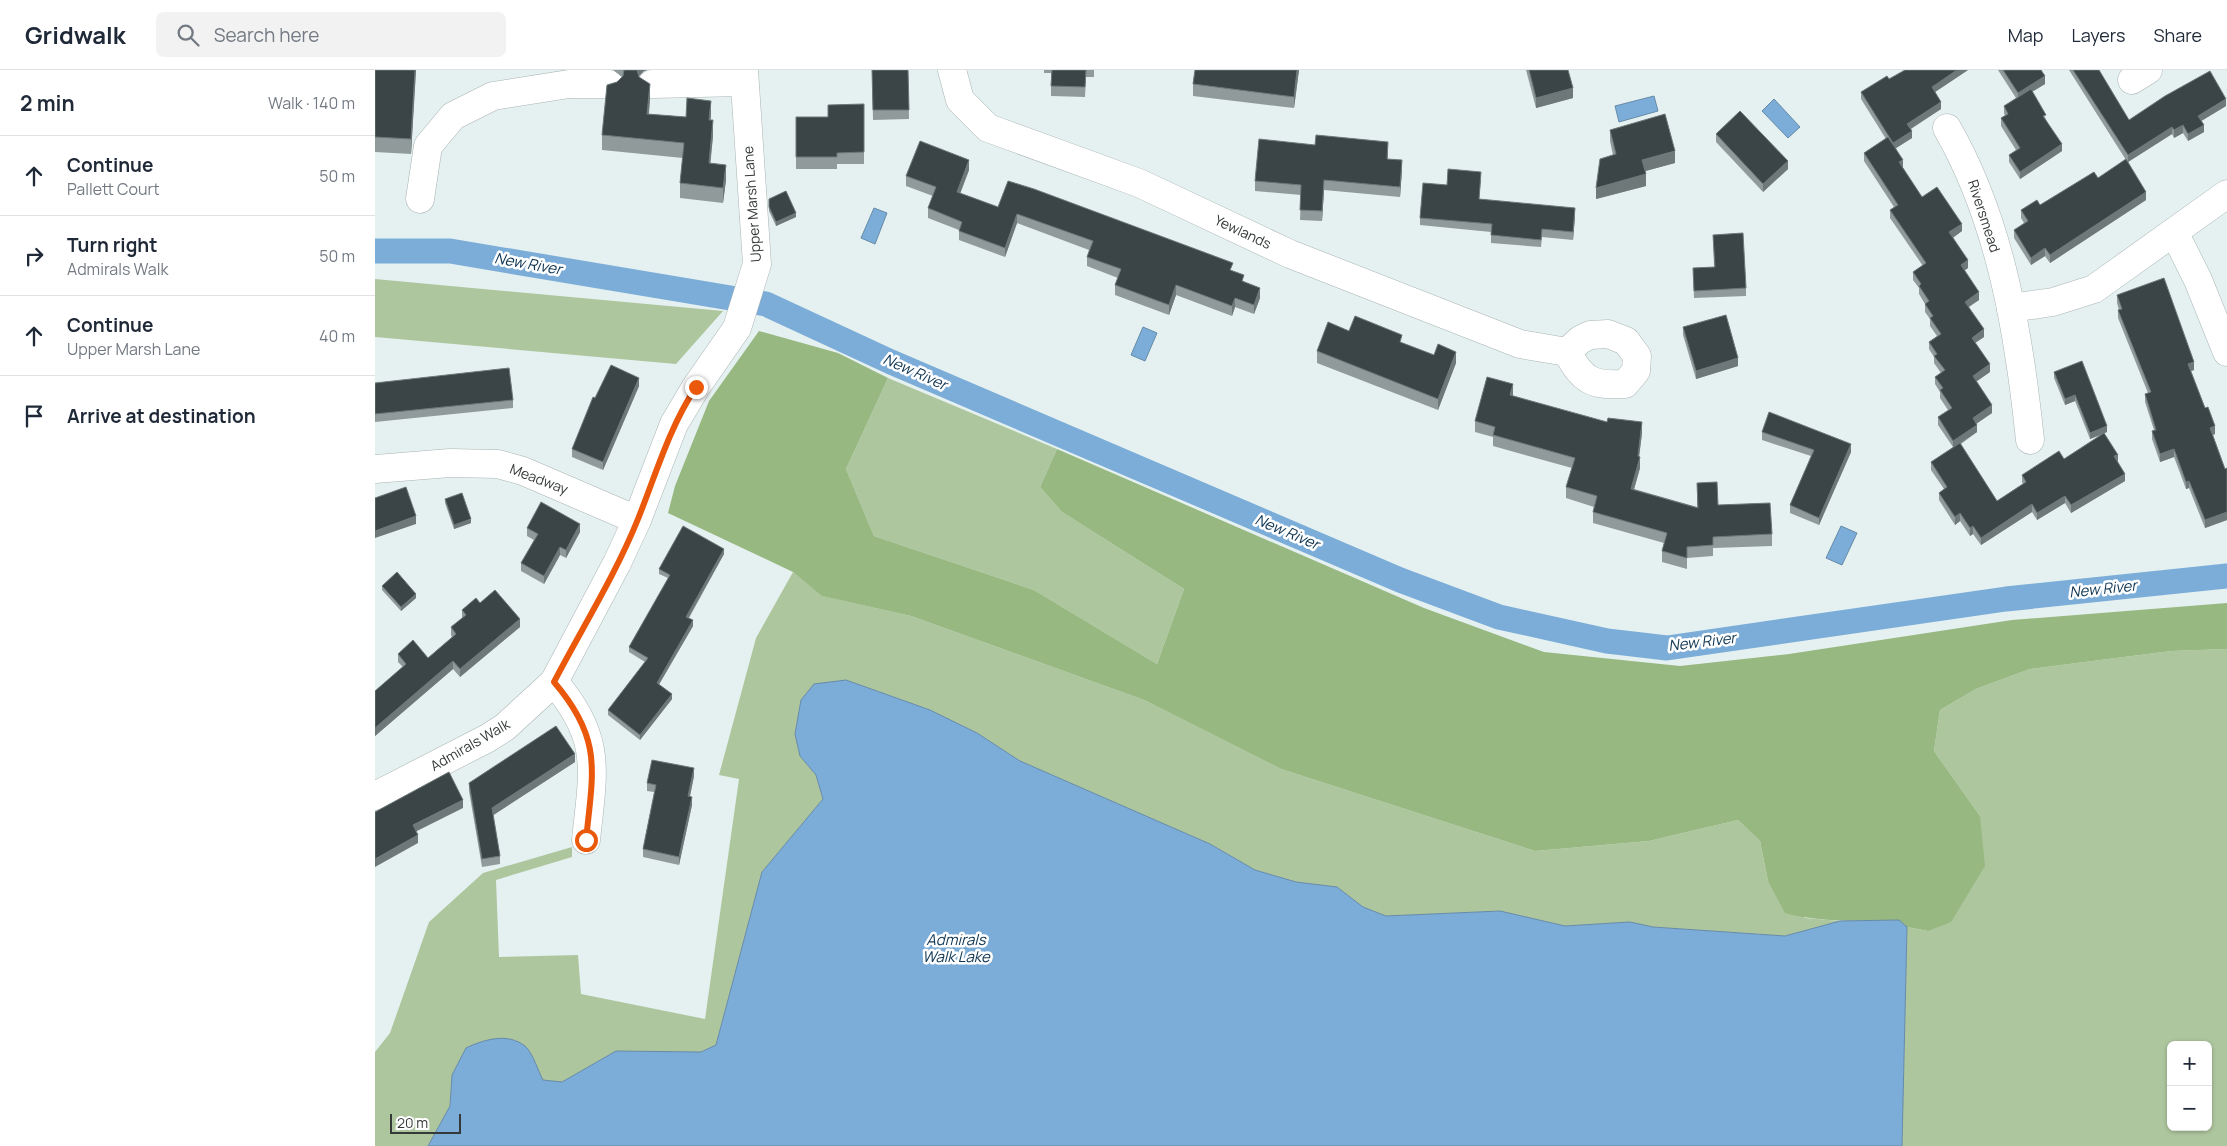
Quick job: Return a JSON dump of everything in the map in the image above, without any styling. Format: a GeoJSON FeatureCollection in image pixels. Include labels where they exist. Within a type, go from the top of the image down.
{"type":"FeatureCollection","features":[{"type":"Feature","properties":{"kind":"street","name":"Yewlands"},"geometry":{"type":"LineString","coordinates":[[952,70],[960,100],[988,128],[1139,184],[1289,254],[1520,344],[1567,352]]}},
{"type":"Feature","properties":{"kind":"street"},"geometry":{"type":"LineString","coordinates":[[652,84],[744,76]]}},
{"type":"Feature","properties":{"kind":"street","name":"Upper Marsh Lane"},"geometry":{"type":"LineString","coordinates":[[637,520],[674,424],[696,387],[737,328],[756,272],[744,76]]}},
{"type":"Feature","properties":{"kind":"street"},"geometry":{"type":"LineString","coordinates":[[420,199],[427,146],[453,116],[493,96],[569,84],[609,84]]}},
{"type":"Feature","properties":{"kind":"street","name":"Riversmead"},"geometry":{"type":"LineString","coordinates":[[1947,128],[1976,188],[1995,244],[2011,308],[2030,440]]}},
{"type":"Feature","properties":{"kind":"street"},"geometry":{"type":"LineString","coordinates":[[2011,308],[2053,302],[2094,289],[2227,194]]}},
{"type":"Feature","properties":{"kind":"street"},"geometry":{"type":"LineString","coordinates":[[2174,232],[2198,280],[2227,352]]}},
{"type":"Feature","properties":{"kind":"street","name":"Meadway"},"geometry":{"type":"LineString","coordinates":[[375,469],[450,463],[498,464],[523,471],[637,520]]}},
{"type":"Feature","properties":{"kind":"street","name":"Admirals Walk"},"geometry":{"type":"LineString","coordinates":[[375,796],[488,738],[513,721],[554,682],[617,563],[637,520]]}},
{"type":"Feature","properties":{"kind":"street"},"geometry":{"type":"LineString","coordinates":[[554,682],[581,718],[590,747],[591,784],[586,840]]}},
{"type":"Feature","properties":{"kind":"green space"},"geometry":{"type":"Polygon","coordinates":[[[375,279],[723,311],[676,364],[375,337],[375,279]]]}},
{"type":"Feature","properties":{"kind":"green space"},"geometry":{"type":"Polygon","coordinates":[[[759,331],[838,353],[888,378],[846,469],[874,536],[1034,590],[1157,664],[1184,589],[1062,512],[1040,487],[1057,449],[1424,608],[1544,652],[1680,666],[1789,654],[2012,620],[2227,603],[2227,649],[2171,651],[2030,669],[1976,689],[1940,710],[1934,751],[1980,816],[1985,866],[1951,922],[1928,931],[1907,927],[1899,920],[1842,921],[1785,913],[1768,881],[1760,841],[1738,820],[1649,841],[1535,851],[1281,769],[1144,700],[911,616],[822,596],[793,572],[668,513],[675,486],[709,401],[759,331]]]}},
{"type":"Feature","properties":{"kind":"green space"},"geometry":{"type":"Polygon","coordinates":[[[888,378],[1057,449],[1040,487],[1062,512],[1184,589],[1157,664],[1034,590],[874,536],[846,469],[888,378]]]}},
{"type":"Feature","properties":{"kind":"green space"},"geometry":{"type":"Polygon","coordinates":[[[793,572],[823,596],[911,616],[1144,700],[1281,769],[1535,851],[1649,841],[1738,820],[1760,841],[1768,881],[1805,918],[1840,921],[1785,936],[1653,927],[1630,922],[1565,926],[1500,911],[1386,916],[1363,907],[1337,887],[1296,882],[1255,870],[1210,844],[1020,761],[977,733],[930,710],[846,680],[801,700],[795,734],[800,756],[816,775],[823,799],[762,872],[716,1045],[701,1052],[616,1051],[562,1082],[543,1081],[526,1047],[514,1040],[452,1075],[450,1106],[428,1146],[375,1146],[375,1052],[390,1033],[429,922],[483,873],[572,847],[572,857],[496,880],[499,957],[578,955],[581,994],[705,1019],[739,779],[719,775],[756,638],[793,572]]]}},
{"type":"Feature","properties":{"kind":"green space"},"geometry":{"type":"Polygon","coordinates":[[[2227,649],[2227,1146],[1902,1146],[1907,927],[1928,931],[1980,816],[1934,751],[1940,710],[1976,689],[2030,669],[2171,651],[2227,649]]]}},
{"type":"Feature","properties":{"kind":"water"},"geometry":{"type":"Polygon","coordinates":[[[1654,96],[1658,111],[1619,122],[1615,106],[1654,96]]]}},
{"type":"Feature","properties":{"kind":"water"},"geometry":{"type":"Polygon","coordinates":[[[1774,99],[1800,127],[1788,138],[1762,111],[1774,99]]]}},
{"type":"Feature","properties":{"kind":"water"},"geometry":{"type":"Polygon","coordinates":[[[874,208],[887,213],[875,244],[861,238],[874,208]]]}},
{"type":"Feature","properties":{"kind":"water"},"geometry":{"type":"Polygon","coordinates":[[[1143,327],[1157,333],[1145,361],[1131,355],[1143,327]]]}},
{"type":"Feature","properties":{"kind":"water"},"geometry":{"type":"Polygon","coordinates":[[[1841,526],[1857,533],[1842,565],[1826,558],[1841,526]]]}},
{"type":"Feature","properties":{"kind":"water","name":"Admirals Walk Lake"},"geometry":{"type":"Polygon","coordinates":[[[846,680],[930,710],[977,733],[1020,761],[1210,844],[1255,870],[1296,882],[1337,887],[1363,907],[1386,916],[1500,911],[1565,926],[1630,922],[1653,927],[1785,936],[1840,921],[1899,920],[1907,927],[1902,1146],[428,1146],[450,1106],[452,1075],[466,1048],[480,1042],[503,1038],[518,1042],[525,1046],[530,1053],[543,1080],[562,1082],[616,1051],[701,1052],[716,1045],[762,872],[823,799],[816,775],[800,756],[795,734],[801,700],[814,684],[846,680]]]}},
{"type":"Feature","properties":{"kind":"building"},"geometry":{"type":"Polygon","coordinates":[[[375,70],[415,70],[411,139],[375,137],[375,70]]]}},
{"type":"Feature","properties":{"kind":"building"},"geometry":{"type":"Polygon","coordinates":[[[624,70],[637,70],[639,77],[650,84],[647,114],[686,117],[687,98],[711,101],[709,120],[713,120],[709,163],[726,165],[723,188],[680,183],[684,143],[602,135],[607,85],[617,82],[623,76],[624,70]]]}},
{"type":"Feature","properties":{"kind":"building"},"geometry":{"type":"Polygon","coordinates":[[[872,70],[908,70],[909,110],[873,110],[872,70]]]}},
{"type":"Feature","properties":{"kind":"building"},"geometry":{"type":"Polygon","coordinates":[[[1052,70],[1086,70],[1085,87],[1051,86],[1052,70]]]}},
{"type":"Feature","properties":{"kind":"building"},"geometry":{"type":"Polygon","coordinates":[[[1195,70],[1297,70],[1294,97],[1193,84],[1195,70]]]}},
{"type":"Feature","properties":{"kind":"building"},"geometry":{"type":"Polygon","coordinates":[[[1529,70],[1568,70],[1573,88],[1536,98],[1529,70]]]}},
{"type":"Feature","properties":{"kind":"building"},"geometry":{"type":"Polygon","coordinates":[[[1905,70],[1957,70],[1932,87],[1941,102],[1907,124],[1912,131],[1893,143],[1861,92],[1887,76],[1889,79],[1905,70]]]}},
{"type":"Feature","properties":{"kind":"building"},"geometry":{"type":"Polygon","coordinates":[[[2003,70],[2041,70],[2045,76],[2018,93],[2003,70]]]}},
{"type":"Feature","properties":{"kind":"building"},"geometry":{"type":"Polygon","coordinates":[[[2073,70],[2099,70],[2129,120],[2165,96],[2210,71],[2226,99],[2198,116],[2204,125],[2188,134],[2183,125],[2174,130],[2172,127],[2128,155],[2073,70]]]}},
{"type":"Feature","properties":{"kind":"building"},"geometry":{"type":"Polygon","coordinates":[[[2031,89],[2046,115],[2043,116],[2062,144],[2020,172],[2009,155],[2020,148],[2001,118],[2008,114],[2004,106],[2031,89]]]}},
{"type":"Feature","properties":{"kind":"building"},"geometry":{"type":"Polygon","coordinates":[[[864,104],[864,152],[837,153],[837,157],[796,157],[796,117],[828,117],[828,105],[864,104]]]}},
{"type":"Feature","properties":{"kind":"building"},"geometry":{"type":"Polygon","coordinates":[[[1740,111],[1788,161],[1763,184],[1716,134],[1740,111]]]}},
{"type":"Feature","properties":{"kind":"building"},"geometry":{"type":"Polygon","coordinates":[[[1665,114],[1675,151],[1642,160],[1646,174],[1596,188],[1600,159],[1616,154],[1610,130],[1665,114]]]}},
{"type":"Feature","properties":{"kind":"building"},"geometry":{"type":"Polygon","coordinates":[[[1316,135],[1388,142],[1387,159],[1402,160],[1400,187],[1324,180],[1322,211],[1300,210],[1301,185],[1255,181],[1259,139],[1315,145],[1316,135]]]}},
{"type":"Feature","properties":{"kind":"building"},"geometry":{"type":"Polygon","coordinates":[[[1888,137],[1903,160],[1899,162],[1922,197],[1937,187],[1962,224],[1949,232],[1968,260],[1961,265],[1979,292],[1965,302],[1984,329],[1972,338],[1990,364],[1973,376],[1992,405],[1973,418],[1977,425],[1953,441],[1938,417],[1952,408],[1940,390],[1943,388],[1935,377],[1945,370],[1934,356],[1937,354],[1929,342],[1941,334],[1930,318],[1933,316],[1925,304],[1929,301],[1919,286],[1921,284],[1913,272],[1926,263],[1890,210],[1898,205],[1864,153],[1888,137]]]}},
{"type":"Feature","properties":{"kind":"building"},"geometry":{"type":"Polygon","coordinates":[[[920,141],[969,160],[957,192],[998,207],[1008,181],[1233,263],[1230,270],[1244,275],[1242,281],[1260,288],[1254,305],[1235,298],[1232,306],[1176,285],[1169,305],[1115,285],[1121,269],[1087,257],[1093,241],[1017,214],[1005,248],[959,231],[962,222],[928,208],[936,187],[906,176],[920,141]]]}},
{"type":"Feature","properties":{"kind":"building"},"geometry":{"type":"Polygon","coordinates":[[[2126,159],[2146,192],[2050,255],[2045,248],[2031,258],[2014,230],[2028,221],[2021,210],[2037,200],[2040,205],[2094,172],[2098,178],[2126,159]]]}},
{"type":"Feature","properties":{"kind":"building"},"geometry":{"type":"Polygon","coordinates":[[[1448,169],[1481,172],[1479,199],[1575,208],[1573,232],[1542,229],[1541,240],[1491,235],[1492,224],[1420,218],[1423,183],[1447,185],[1448,169]]]}},
{"type":"Feature","properties":{"kind":"building"},"geometry":{"type":"Polygon","coordinates":[[[786,191],[796,213],[776,222],[769,207],[769,199],[786,191]]]}},
{"type":"Feature","properties":{"kind":"building"},"geometry":{"type":"Polygon","coordinates":[[[1743,233],[1746,288],[1694,291],[1693,268],[1715,267],[1713,235],[1743,233]]]}},
{"type":"Feature","properties":{"kind":"building"},"geometry":{"type":"Polygon","coordinates":[[[2164,278],[2194,362],[2188,364],[2205,408],[2208,407],[2215,426],[2210,428],[2225,469],[2227,468],[2227,512],[2205,520],[2189,481],[2186,482],[2174,449],[2160,454],[2152,431],[2156,430],[2145,394],[2151,392],[2118,310],[2122,309],[2117,295],[2164,278]]]}},
{"type":"Feature","properties":{"kind":"building"},"geometry":{"type":"Polygon","coordinates":[[[1726,315],[1738,358],[1696,371],[1683,327],[1726,315]]]}},
{"type":"Feature","properties":{"kind":"building"},"geometry":{"type":"Polygon","coordinates":[[[1355,316],[1402,335],[1400,342],[1434,355],[1438,344],[1456,352],[1438,399],[1317,351],[1328,322],[1349,331],[1355,316]]]}},
{"type":"Feature","properties":{"kind":"building"},"geometry":{"type":"Polygon","coordinates":[[[2082,361],[2107,426],[2090,433],[2075,395],[2065,399],[2054,372],[2082,361]]]}},
{"type":"Feature","properties":{"kind":"building"},"geometry":{"type":"Polygon","coordinates":[[[611,365],[639,378],[603,462],[572,449],[593,397],[595,398],[611,365]]]}},
{"type":"Feature","properties":{"kind":"building"},"geometry":{"type":"Polygon","coordinates":[[[509,368],[513,400],[375,414],[375,383],[509,368]]]}},
{"type":"Feature","properties":{"kind":"building"},"geometry":{"type":"Polygon","coordinates":[[[1487,377],[1513,384],[1510,395],[1607,422],[1608,418],[1642,422],[1638,456],[1640,457],[1631,489],[1698,508],[1697,483],[1717,482],[1718,505],[1770,503],[1772,534],[1713,537],[1713,545],[1687,547],[1687,558],[1662,551],[1667,533],[1593,512],[1597,496],[1566,487],[1575,458],[1493,435],[1495,427],[1475,421],[1487,377]]]}},
{"type":"Feature","properties":{"kind":"building"},"geometry":{"type":"Polygon","coordinates":[[[1769,412],[1851,444],[1819,518],[1790,505],[1814,450],[1762,432],[1769,412]]]}},
{"type":"Feature","properties":{"kind":"building"},"geometry":{"type":"Polygon","coordinates":[[[2104,433],[2118,455],[2114,456],[2125,474],[2071,505],[2065,496],[2037,513],[2032,504],[1981,538],[1973,526],[1970,528],[1960,513],[1955,517],[1939,493],[1947,487],[1931,462],[1960,443],[1997,501],[2026,482],[2022,475],[2059,451],[2064,459],[2104,433]]]}},
{"type":"Feature","properties":{"kind":"building"},"geometry":{"type":"Polygon","coordinates":[[[406,487],[416,516],[375,531],[375,498],[406,487]]]}},
{"type":"Feature","properties":{"kind":"building"},"geometry":{"type":"Polygon","coordinates":[[[462,493],[471,519],[454,525],[445,499],[462,493]]]}},
{"type":"Feature","properties":{"kind":"building"},"geometry":{"type":"Polygon","coordinates":[[[541,502],[580,524],[566,550],[560,547],[544,576],[521,563],[538,534],[527,528],[541,502]]]}},
{"type":"Feature","properties":{"kind":"building"},"geometry":{"type":"Polygon","coordinates":[[[683,526],[724,549],[686,617],[693,620],[657,683],[672,694],[640,735],[608,710],[648,658],[629,647],[670,575],[659,569],[683,526]]]}},
{"type":"Feature","properties":{"kind":"building"},"geometry":{"type":"Polygon","coordinates":[[[397,572],[416,594],[401,607],[382,586],[397,572]]]}},
{"type":"Feature","properties":{"kind":"building"},"geometry":{"type":"Polygon","coordinates":[[[495,590],[520,619],[460,669],[453,661],[375,728],[375,691],[406,664],[398,654],[413,640],[428,658],[456,634],[451,627],[466,615],[462,610],[476,598],[480,603],[495,590]]]}},
{"type":"Feature","properties":{"kind":"building"},"geometry":{"type":"Polygon","coordinates":[[[556,726],[575,754],[492,808],[500,856],[482,859],[469,783],[556,726]]]}},
{"type":"Feature","properties":{"kind":"building"},"geometry":{"type":"Polygon","coordinates":[[[652,760],[694,768],[688,796],[692,797],[679,857],[643,849],[656,785],[647,783],[652,760]]]}},
{"type":"Feature","properties":{"kind":"building"},"geometry":{"type":"Polygon","coordinates":[[[449,772],[463,800],[413,825],[418,835],[375,859],[375,812],[449,772]]]}},
{"type":"Feature","properties":{"kind":"waterway","name":"New River"},"geometry":{"type":"LineString","coordinates":[[375,251],[450,251],[766,304],[891,362],[1400,580],[1499,617],[1607,641],[1667,648],[2006,599],[2227,576]]}},
{"type":"Feature","properties":{"kind":"route"},"geometry":{"type":"LineString","coordinates":[[586,840],[591,784],[590,747],[581,718],[554,682],[617,563],[637,520],[674,424],[696,387]]}}]}
